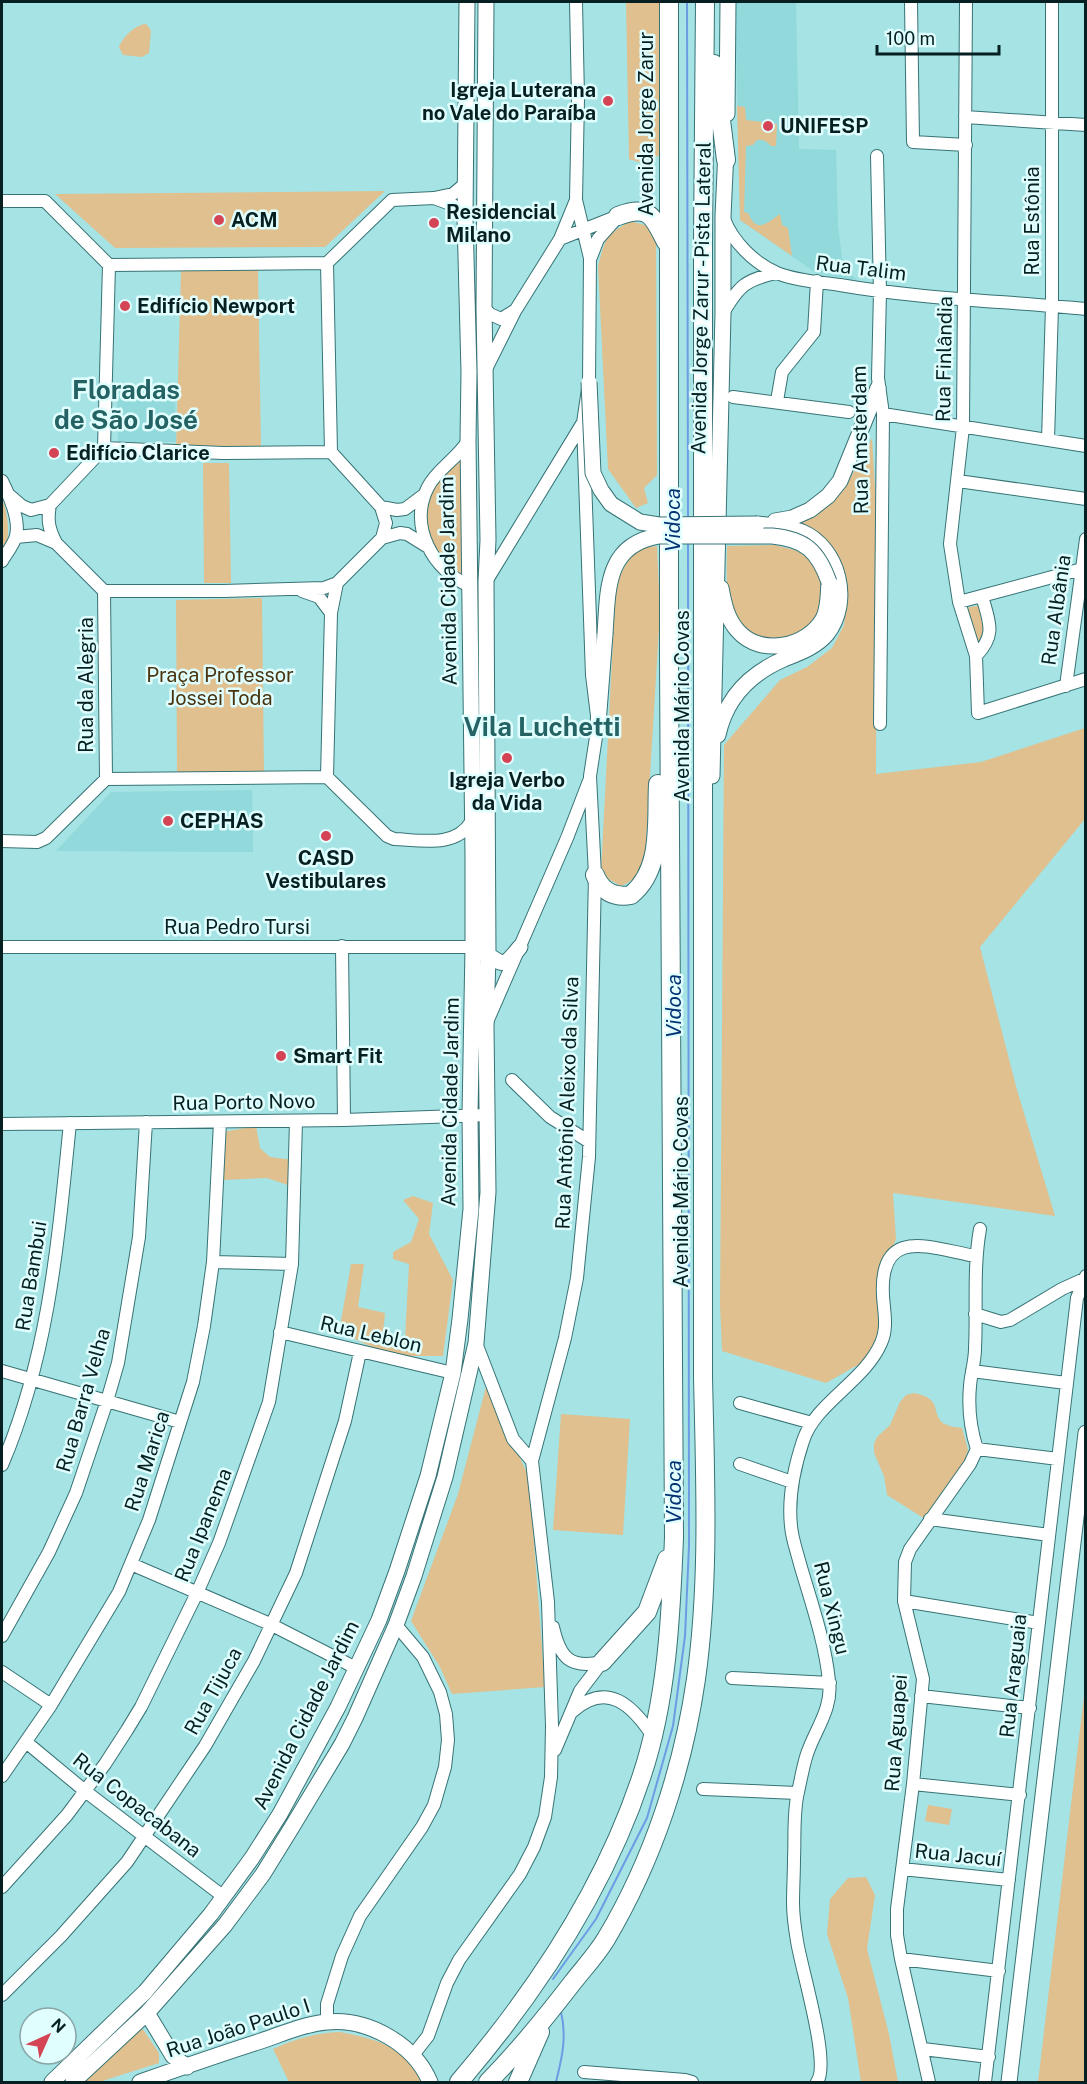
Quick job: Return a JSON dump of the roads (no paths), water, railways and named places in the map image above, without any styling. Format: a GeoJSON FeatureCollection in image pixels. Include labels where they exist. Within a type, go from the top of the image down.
{"type":"FeatureCollection","features":[{"type":"Feature","properties":{"kind":"highway","name":"Avenida Jorge Zarur"},"geometry":{"type":"LineString","coordinates":[[668,246],[669,2]]}},
{"type":"Feature","properties":{"kind":"highway"},"geometry":{"type":"LineString","coordinates":[[706,2],[726,160]]}},
{"type":"Feature","properties":{"kind":"highway","name":"Avenida Mário Covas"},"geometry":{"type":"LineString","coordinates":[[488,2082],[548,2015],[604,1941],[626,1904],[664,1813],[684,1745],[696,1678],[706,1522],[703,1376],[703,242],[706,2]]}},
{"type":"Feature","properties":{"kind":"highway"},"geometry":{"type":"LineString","coordinates":[[618,216],[640,211],[648,213],[657,224],[668,246]]}},
{"type":"Feature","properties":{"kind":"highway","name":"Avenida Mário Covas"},"geometry":{"type":"LineString","coordinates":[[459,2082],[527,1998],[554,1957],[619,1836],[643,1774],[664,1676],[672,1592],[674,1537],[668,246]]}},
{"type":"Feature","properties":{"kind":"highway"},"geometry":{"type":"LineString","coordinates":[[595,875],[601,887],[608,893],[631,895],[638,888],[652,863],[656,843],[662,707],[669,660]]}},
{"type":"Feature","properties":{"kind":"highway"},"geometry":{"type":"LineString","coordinates":[[704,855],[712,776]]}},
{"type":"Feature","properties":{"kind":"highway"},"geometry":{"type":"LineString","coordinates":[[602,1662],[647,1612],[674,1537]]}},
{"type":"Feature","properties":{"kind":"highway"},"geometry":{"type":"LineString","coordinates":[[518,2082],[548,2015]]}},
{"type":"Feature","properties":{"kind":"main road","name":"Avenida Cidade Jardim"},"geometry":{"type":"LineString","coordinates":[[52,2082],[145,1992],[224,1897],[279,1814],[338,1707],[379,1620],[431,1464],[453,1373],[471,1209],[473,856],[469,372],[465,218],[467,2]]}},
{"type":"Feature","properties":{"kind":"main road","name":"Avenida Cidade Jardim"},"geometry":{"type":"LineString","coordinates":[[74,2082],[147,2013],[225,1925],[263,1874],[342,1744],[396,1625],[414,1576],[445,1477],[476,1343],[488,1192],[486,581],[488,540],[484,308],[486,2]]}},
{"type":"Feature","properties":{"kind":"main road","name":"Avenida Jorge Zarur - Pista Lateral"},"geometry":{"type":"LineString","coordinates":[[712,776],[728,2]]}},
{"type":"Feature","properties":{"kind":"main road"},"geometry":{"type":"LineString","coordinates":[[589,382],[593,472],[601,490],[611,504],[640,522],[659,525],[757,524],[786,527],[804,533],[819,545],[830,558],[836,571],[840,584],[839,602],[836,616],[825,636],[807,650],[761,670],[741,687],[731,700],[720,724],[712,776]]}},
{"type":"Feature","properties":{"kind":"main road"},"geometry":{"type":"LineString","coordinates":[[757,524],[792,518],[810,510],[828,496],[840,481],[878,388]]}},
{"type":"Feature","properties":{"kind":"main road"},"geometry":{"type":"LineString","coordinates":[[598,724],[609,579],[625,551],[642,539],[669,536],[772,536],[802,543],[814,553],[823,566],[829,582],[824,618],[814,631],[799,641],[782,646],[766,646],[748,640],[738,631],[727,614],[716,555]]}},
{"type":"Feature","properties":{"kind":"main road"},"geometry":{"type":"LineString","coordinates":[[473,946],[499,963],[507,962],[520,947]]}},
{"type":"Feature","properties":{"kind":"main road"},"geometry":{"type":"LineString","coordinates":[[1009,2082],[1086,1433]]}},
{"type":"Feature","properties":{"kind":"main road"},"geometry":{"type":"LineString","coordinates":[[211,1914],[225,1925]]}},
{"type":"Feature","properties":{"kind":"main road"},"geometry":{"type":"LineString","coordinates":[[147,2013],[173,2055],[187,2067]]}},
{"type":"Feature","properties":{"kind":"main road","name":"Rua João Paulo I"},"geometry":{"type":"LineString","coordinates":[[140,2082],[287,2032],[327,2022],[359,2024],[400,2043],[413,2055],[428,2078]]}},
{"type":"Feature","properties":{"kind":"street"},"geometry":{"type":"LineString","coordinates":[[486,1026],[567,838],[590,776],[598,724],[592,675],[583,423],[589,382],[590,258],[576,200],[578,98],[576,2]]}},
{"type":"Feature","properties":{"kind":"street"},"geometry":{"type":"LineString","coordinates":[[911,2],[913,142],[966,145]]}},
{"type":"Feature","properties":{"kind":"street","name":"Rua Finlândia"},"geometry":{"type":"LineString","coordinates":[[966,2],[963,427],[950,544],[959,602],[976,656],[978,713],[1065,686]]}},
{"type":"Feature","properties":{"kind":"street","name":"Rua Estônia"},"geometry":{"type":"LineString","coordinates":[[1048,440],[1052,306],[1052,2]]}},
{"type":"Feature","properties":{"kind":"street"},"geometry":{"type":"LineString","coordinates":[[966,117],[1086,125]]}},
{"type":"Feature","properties":{"kind":"street","name":"Rua Amsterdam"},"geometry":{"type":"LineString","coordinates":[[877,156],[880,292],[878,388],[884,414],[880,723]]}},
{"type":"Feature","properties":{"kind":"street"},"geometry":{"type":"LineString","coordinates":[[2,201],[45,201],[109,265],[327,263],[392,200],[434,198],[453,194],[465,184]]}},
{"type":"Feature","properties":{"kind":"street"},"geometry":{"type":"LineString","coordinates":[[434,198],[453,205],[465,218]]}},
{"type":"Feature","properties":{"kind":"street"},"geometry":{"type":"LineString","coordinates":[[469,372],[485,371],[515,310],[560,239],[576,200]]}},
{"type":"Feature","properties":{"kind":"street"},"geometry":{"type":"LineString","coordinates":[[560,239],[618,216]]}},
{"type":"Feature","properties":{"kind":"street"},"geometry":{"type":"LineString","coordinates":[[590,258],[598,239],[618,216]]}},
{"type":"Feature","properties":{"kind":"street","name":"Rua Talim"},"geometry":{"type":"LineString","coordinates":[[723,216],[731,234],[750,256],[776,273],[799,280],[880,292],[1086,309]]}},
{"type":"Feature","properties":{"kind":"street"},"geometry":{"type":"LineString","coordinates":[[327,263],[331,452],[381,507],[386,523],[382,538]]}},
{"type":"Feature","properties":{"kind":"street"},"geometry":{"type":"LineString","coordinates":[[109,265],[104,448],[50,505],[47,518],[48,528],[56,543],[104,591],[324,588],[337,583],[382,538],[400,532],[428,547]]}},
{"type":"Feature","properties":{"kind":"street"},"geometry":{"type":"LineString","coordinates":[[723,313],[736,292],[754,278],[776,273]]}},
{"type":"Feature","properties":{"kind":"street"},"geometry":{"type":"LineString","coordinates":[[777,401],[782,372],[814,332],[817,281]]}},
{"type":"Feature","properties":{"kind":"street"},"geometry":{"type":"LineString","coordinates":[[484,308],[501,319],[515,310]]}},
{"type":"Feature","properties":{"kind":"street"},"geometry":{"type":"LineString","coordinates":[[732,397],[849,412]]}},
{"type":"Feature","properties":{"kind":"street"},"geometry":{"type":"LineString","coordinates":[[884,414],[1086,446]]}},
{"type":"Feature","properties":{"kind":"street"},"geometry":{"type":"LineString","coordinates":[[486,581],[583,423]]}},
{"type":"Feature","properties":{"kind":"street"},"geometry":{"type":"LineString","coordinates":[[468,441],[461,452],[435,476],[425,494],[422,523],[428,547],[434,558],[449,576],[470,586]]}},
{"type":"Feature","properties":{"kind":"street"},"geometry":{"type":"LineString","coordinates":[[104,448],[223,453],[331,452]]}},
{"type":"Feature","properties":{"kind":"street"},"geometry":{"type":"LineString","coordinates":[[2,481],[16,522],[16,537],[2,561]]}},
{"type":"Feature","properties":{"kind":"street"},"geometry":{"type":"LineString","coordinates":[[958,481],[1086,500]]}},
{"type":"Feature","properties":{"kind":"street"},"geometry":{"type":"LineString","coordinates":[[8,494],[22,506],[31,510],[50,505]]}},
{"type":"Feature","properties":{"kind":"street"},"geometry":{"type":"LineString","coordinates":[[381,507],[397,510],[405,508],[425,494]]}},
{"type":"Feature","properties":{"kind":"street"},"geometry":{"type":"LineString","coordinates":[[16,537],[37,535],[56,543]]}},
{"type":"Feature","properties":{"kind":"street","name":"Rua Albânia"},"geometry":{"type":"LineString","coordinates":[[1065,686],[1086,539]]}},
{"type":"Feature","properties":{"kind":"street"},"geometry":{"type":"LineString","coordinates":[[488,540],[511,541]]}},
{"type":"Feature","properties":{"kind":"street"},"geometry":{"type":"LineString","coordinates":[[959,602],[1082,569]]}},
{"type":"Feature","properties":{"kind":"street"},"geometry":{"type":"LineString","coordinates":[[327,777],[331,613],[337,583]]}},
{"type":"Feature","properties":{"kind":"street"},"geometry":{"type":"LineString","coordinates":[[296,590],[319,597],[331,613]]}},
{"type":"Feature","properties":{"kind":"street","name":"Rua da Alegria"},"geometry":{"type":"LineString","coordinates":[[104,591],[106,779]]}},
{"type":"Feature","properties":{"kind":"street"},"geometry":{"type":"LineString","coordinates":[[976,656],[991,634],[982,596]]}},
{"type":"Feature","properties":{"kind":"street"},"geometry":{"type":"LineString","coordinates":[[1065,686],[1086,679]]}},
{"type":"Feature","properties":{"kind":"street","name":"Rua Antônio Aleixo da Silva"},"geometry":{"type":"LineString","coordinates":[[532,1461],[543,1412],[565,1338],[577,1278],[589,1157],[595,875],[590,776]]}},
{"type":"Feature","properties":{"kind":"street"},"geometry":{"type":"LineString","coordinates":[[2,842],[37,842],[46,838],[106,779],[327,777],[387,836],[394,839],[444,840],[466,831],[471,822]]}},
{"type":"Feature","properties":{"kind":"street"},"geometry":{"type":"LineString","coordinates":[[444,840],[462,847],[473,856]]}},
{"type":"Feature","properties":{"kind":"street"},"geometry":{"type":"LineString","coordinates":[[342,946],[344,1120]]}},
{"type":"Feature","properties":{"kind":"street","name":"Rua Pedro Tursi"},"geometry":{"type":"LineString","coordinates":[[2,947],[473,946]]}},
{"type":"Feature","properties":{"kind":"street"},"geometry":{"type":"LineString","coordinates":[[512,1080],[550,1118],[588,1141]]}},
{"type":"Feature","properties":{"kind":"street","name":"Rua Porto Novo"},"geometry":{"type":"LineString","coordinates":[[2,1124],[296,1121],[487,1114]]}},
{"type":"Feature","properties":{"kind":"street","name":"Rua Ipanema"},"geometry":{"type":"LineString","coordinates":[[2,1887],[41,1845],[85,1791],[141,1707],[219,1543],[269,1402],[292,1264],[296,1121]]}},
{"type":"Feature","properties":{"kind":"street","name":"Rua Barra Velha"},"geometry":{"type":"LineString","coordinates":[[2,1636],[49,1552],[76,1493],[107,1401],[124,1332],[139,1237],[146,1122]]}},
{"type":"Feature","properties":{"kind":"street","name":"Rua Marica"},"geometry":{"type":"LineString","coordinates":[[2,1776],[51,1705],[118,1592],[149,1520],[193,1382],[204,1326],[213,1262],[220,1122]]}},
{"type":"Feature","properties":{"kind":"street","name":"Rua Bambui"},"geometry":{"type":"LineString","coordinates":[[2,1465],[32,1379],[44,1333],[54,1273],[70,1123]]}},
{"type":"Feature","properties":{"kind":"street"},"geometry":{"type":"LineString","coordinates":[[981,1229],[975,1256],[975,1351],[969,1412],[977,1449],[1058,1459]]}},
{"type":"Feature","properties":{"kind":"street","name":"Rua Xingu"},"geometry":{"type":"LineString","coordinates":[[817,2082],[821,2074],[821,2060],[797,1942],[793,1902],[797,1793],[808,1753],[824,1715],[830,1683],[820,1635],[791,1528],[792,1482],[804,1438],[812,1423],[868,1364],[881,1343],[886,1325],[883,1285],[890,1256],[900,1248],[913,1245],[975,1256]]}},
{"type":"Feature","properties":{"kind":"street"},"geometry":{"type":"LineString","coordinates":[[213,1262],[292,1264]]}},
{"type":"Feature","properties":{"kind":"street"},"geometry":{"type":"LineString","coordinates":[[975,1314],[1001,1322],[1010,1320],[1062,1288],[1085,1278]]}},
{"type":"Feature","properties":{"kind":"street","name":"Rua Araguaia"},"geometry":{"type":"LineString","coordinates":[[985,2082],[1066,1383],[1081,1306],[1077,1298],[1085,1278]]}},
{"type":"Feature","properties":{"kind":"street","name":"Rua Leblon"},"geometry":{"type":"LineString","coordinates":[[280,1332],[453,1373]]}},
{"type":"Feature","properties":{"kind":"street"},"geometry":{"type":"LineString","coordinates":[[413,2055],[428,2036],[447,1983],[459,1960],[520,1874],[534,1847],[544,1817],[551,1777],[548,1602],[532,1461],[513,1439],[476,1343]]}},
{"type":"Feature","properties":{"kind":"street","name":"Rua Tijuca"},"geometry":{"type":"LineString","coordinates":[[2,1995],[62,1936],[127,1862],[205,1746],[254,1661],[296,1573],[345,1421],[360,1352]]}},
{"type":"Feature","properties":{"kind":"street"},"geometry":{"type":"LineString","coordinates":[[2,1371],[180,1422]]}},
{"type":"Feature","properties":{"kind":"street"},"geometry":{"type":"LineString","coordinates":[[972,1371],[1066,1383]]}},
{"type":"Feature","properties":{"kind":"street"},"geometry":{"type":"LineString","coordinates":[[740,1403],[812,1423]]}},
{"type":"Feature","properties":{"kind":"street","name":"Rua Aguapei"},"geometry":{"type":"LineString","coordinates":[[929,2082],[897,1935],[897,1909],[914,1784],[923,1679],[904,1601],[905,1562],[910,1549],[970,1464],[977,1449]]}},
{"type":"Feature","properties":{"kind":"street"},"geometry":{"type":"LineString","coordinates":[[740,1464],[792,1482]]}},
{"type":"Feature","properties":{"kind":"street"},"geometry":{"type":"LineString","coordinates":[[930,1519],[1049,1535]]}},
{"type":"Feature","properties":{"kind":"street"},"geometry":{"type":"LineString","coordinates":[[131,1564],[270,1624],[357,1668]]}},
{"type":"Feature","properties":{"kind":"street"},"geometry":{"type":"LineString","coordinates":[[904,1601],[1039,1623]]}},
{"type":"Feature","properties":{"kind":"street"},"geometry":{"type":"LineString","coordinates":[[548,1602],[555,1635],[563,1654],[570,1661],[584,1666],[602,1662]]}},
{"type":"Feature","properties":{"kind":"street"},"geometry":{"type":"LineString","coordinates":[[327,2022],[327,2004],[342,1956],[360,1916],[422,1827],[435,1805],[441,1787],[448,1740],[446,1714],[440,1692],[430,1670],[412,1643],[396,1625]]}},
{"type":"Feature","properties":{"kind":"street"},"geometry":{"type":"LineString","coordinates":[[387,1644],[412,1643]]}},
{"type":"Feature","properties":{"kind":"street"},"geometry":{"type":"LineString","coordinates":[[552,1760],[580,1691],[602,1662]]}},
{"type":"Feature","properties":{"kind":"street"},"geometry":{"type":"LineString","coordinates":[[2,1672],[51,1705]]}},
{"type":"Feature","properties":{"kind":"street"},"geometry":{"type":"LineString","coordinates":[[732,1678],[830,1683]]}},
{"type":"Feature","properties":{"kind":"street"},"geometry":{"type":"LineString","coordinates":[[921,1696],[1030,1708]]}},
{"type":"Feature","properties":{"kind":"street"},"geometry":{"type":"LineString","coordinates":[[570,1714],[591,1699],[612,1698],[632,1708],[652,1735]]}},
{"type":"Feature","properties":{"kind":"street","name":"Rua Copacabana"},"geometry":{"type":"LineString","coordinates":[[26,1742],[85,1791],[224,1897]]}},
{"type":"Feature","properties":{"kind":"street"},"geometry":{"type":"LineString","coordinates":[[914,1784],[1020,1795]]}},
{"type":"Feature","properties":{"kind":"street"},"geometry":{"type":"LineString","coordinates":[[703,1790],[797,1793]]}},
{"type":"Feature","properties":{"kind":"street","name":"Rua Jacuí"},"geometry":{"type":"LineString","coordinates":[[902,1869],[1009,1880]]}},
{"type":"Feature","properties":{"kind":"street"},"geometry":{"type":"LineString","coordinates":[[901,1959],[999,1971]]}},
{"type":"Feature","properties":{"kind":"street"},"geometry":{"type":"LineString","coordinates":[[923,2049],[989,2057]]}},
{"type":"Feature","properties":{"kind":"street"},"geometry":{"type":"LineString","coordinates":[[584,2072],[692,2082]]}},
{"type":"Feature","properties":{"kind":"waterway","name":"Vidoca"},"geometry":{"type":"LineString","coordinates":[[687,2],[688,519]]}},
{"type":"Feature","properties":{"kind":"waterway","name":"Vidoca"},"geometry":{"type":"LineString","coordinates":[[553,1979],[596,1919],[647,1818],[673,1726],[685,1636],[689,1546],[688,542]]}},
{"type":"Feature","properties":{"kind":"waterway","name":"Vidoca"},"geometry":{"type":"LineString","coordinates":[[556,2082],[564,2039],[561,2012]]}},
{"type":"Feature","properties":{"kind":"place","name":"Igreja Luterana no Vale do Paraíba"},"geometry":{"type":"Point","coordinates":[608,101]}},
{"type":"Feature","properties":{"kind":"place","name":"UNIFESP"},"geometry":{"type":"Point","coordinates":[768,126]}},
{"type":"Feature","properties":{"kind":"place","name":"ACM"},"geometry":{"type":"Point","coordinates":[219,220]}},
{"type":"Feature","properties":{"kind":"place","name":"Residencial Milano"},"geometry":{"type":"Point","coordinates":[434,223]}},
{"type":"Feature","properties":{"kind":"place","name":"Edifício Newport"},"geometry":{"type":"Point","coordinates":[125,306]}},
{"type":"Feature","properties":{"kind":"place","name":"Edifício Clarice"},"geometry":{"type":"Point","coordinates":[54,453]}},
{"type":"Feature","properties":{"kind":"place","name":"Igreja Verbo da Vida"},"geometry":{"type":"Point","coordinates":[507,758]}},
{"type":"Feature","properties":{"kind":"place","name":"CEPHAS"},"geometry":{"type":"Point","coordinates":[168,821]}},
{"type":"Feature","properties":{"kind":"place","name":"CASD Vestibulares"},"geometry":{"type":"Point","coordinates":[326,836]}},
{"type":"Feature","properties":{"kind":"place","name":"Smart Fit"},"geometry":{"type":"Point","coordinates":[281,1056]}},
{"type":"Feature","properties":{"kind":"district","name":"Floradas de São José"},"geometry":{"type":"Point","coordinates":[126,405]}},
{"type":"Feature","properties":{"kind":"district","name":"Vila Luchetti"},"geometry":{"type":"Point","coordinates":[542,727]}},
{"type":"Feature","properties":{"kind":"park label","name":"Praça Professor Jossei Toda"},"geometry":{"type":"Point","coordinates":[220,686]}}]}
